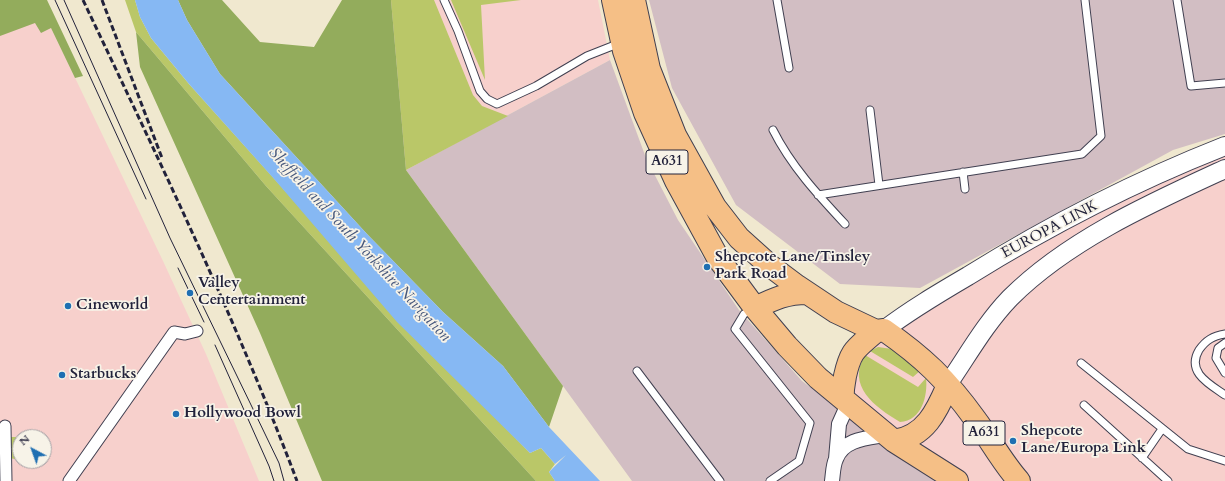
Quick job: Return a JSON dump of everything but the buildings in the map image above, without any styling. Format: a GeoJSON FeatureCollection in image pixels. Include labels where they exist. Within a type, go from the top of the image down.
{"type":"FeatureCollection","features":[{"type":"Feature","properties":{"kind":"highway","name":"A631"},"geometry":{"type":"LineString","coordinates":[[613,0],[622,42],[645,113],[676,182],[718,258],[755,308],[787,346],[818,378],[846,401]]}},
{"type":"Feature","properties":{"kind":"highway","name":"A631"},"geometry":{"type":"LineString","coordinates":[[634,0],[649,69],[676,135],[715,207],[740,238],[769,265],[836,312],[880,330]]}},
{"type":"Feature","properties":{"kind":"highway"},"geometry":{"type":"LineString","coordinates":[[676,182],[695,171]]}},
{"type":"Feature","properties":{"kind":"highway"},"geometry":{"type":"LineString","coordinates":[[755,308],[774,298],[791,293],[807,293]]}},
{"type":"Feature","properties":{"kind":"highway"},"geometry":{"type":"LineString","coordinates":[[890,438],[909,437],[929,422],[948,385],[924,359],[880,330],[853,352],[849,358],[842,391],[846,401],[890,438],[957,481]]}},
{"type":"Feature","properties":{"kind":"highway","name":"A631"},"geometry":{"type":"LineString","coordinates":[[948,385],[975,418],[1019,481]]}},
{"type":"Feature","properties":{"kind":"street","name":"EUROPA LINK"},"geometry":{"type":"LineString","coordinates":[[880,330],[990,262],[1063,221],[1170,168],[1225,146]]}},
{"type":"Feature","properties":{"kind":"street","name":"EUROPA LINK"},"geometry":{"type":"LineString","coordinates":[[948,385],[996,315],[1010,299],[1042,270],[1101,232],[1157,201],[1225,169]]}},
{"type":"Feature","properties":{"kind":"street"},"geometry":{"type":"LineString","coordinates":[[69,481],[174,332],[185,334],[198,331]]}},
{"type":"Feature","properties":{"kind":"street"},"geometry":{"type":"LineString","coordinates":[[832,481],[836,459],[839,424],[846,401]]}},
{"type":"Feature","properties":{"kind":"street"},"geometry":{"type":"LineString","coordinates":[[5,426],[6,481]]}},
{"type":"Feature","properties":{"kind":"street"},"geometry":{"type":"LineString","coordinates":[[836,459],[844,448],[856,440],[890,438]]}},
{"type":"Feature","properties":{"kind":"lane"},"geometry":{"type":"LineString","coordinates":[[444,0],[458,31],[480,91],[487,99],[497,104],[536,86],[587,56],[622,42]]}},
{"type":"Feature","properties":{"kind":"lane"},"geometry":{"type":"LineString","coordinates":[[777,0],[789,68]]}},
{"type":"Feature","properties":{"kind":"lane"},"geometry":{"type":"LineString","coordinates":[[818,194],[1082,154],[1101,136],[1085,0]]}},
{"type":"Feature","properties":{"kind":"lane"},"geometry":{"type":"LineString","coordinates":[[1177,0],[1192,86],[1225,83]]}},
{"type":"Feature","properties":{"kind":"lane"},"geometry":{"type":"LineString","coordinates":[[870,110],[879,185]]}},
{"type":"Feature","properties":{"kind":"lane"},"geometry":{"type":"LineString","coordinates":[[773,130],[783,149],[818,194],[845,224]]}},
{"type":"Feature","properties":{"kind":"lane"},"geometry":{"type":"LineString","coordinates":[[962,172],[965,189]]}},
{"type":"Feature","properties":{"kind":"lane"},"geometry":{"type":"LineString","coordinates":[[755,308],[744,314],[735,329],[810,423],[799,460],[770,481]]}},
{"type":"Feature","properties":{"kind":"lane"},"geometry":{"type":"LineString","coordinates":[[1225,334],[1205,342],[1195,357],[1195,368],[1205,380],[1225,395]]}},
{"type":"Feature","properties":{"kind":"lane"},"geometry":{"type":"LineString","coordinates":[[1225,344],[1218,348],[1216,358],[1225,373]]}},
{"type":"Feature","properties":{"kind":"lane"},"geometry":{"type":"LineString","coordinates":[[1081,363],[1188,449],[1225,460]]}},
{"type":"Feature","properties":{"kind":"lane"},"geometry":{"type":"LineString","coordinates":[[637,371],[720,481]]}},
{"type":"Feature","properties":{"kind":"lane"},"geometry":{"type":"LineString","coordinates":[[1084,405],[1168,481]]}},
{"type":"Feature","properties":{"kind":"lane"},"geometry":{"type":"LineString","coordinates":[[1142,458],[1162,429]]}},
{"type":"Feature","properties":{"kind":"shaded area"},"geometry":{"type":"Polygon","coordinates":[[[391,0],[598,0],[610,60],[406,170],[391,0]]]}},
{"type":"Feature","properties":{"kind":"shaded area"},"geometry":{"type":"Polygon","coordinates":[[[649,0],[1225,0],[1225,134],[1173,150],[920,288],[840,284],[736,205],[672,88],[649,0]]]}},
{"type":"Feature","properties":{"kind":"shaded area"},"geometry":{"type":"Polygon","coordinates":[[[42,9],[206,354],[259,481],[0,481],[0,27],[42,9]]]}},
{"type":"Feature","properties":{"kind":"shaded area"},"geometry":{"type":"Polygon","coordinates":[[[610,60],[646,158],[678,220],[739,310],[802,381],[884,443],[942,481],[632,481],[406,170],[610,60]]]}},
{"type":"Feature","properties":{"kind":"shaded area"},"geometry":{"type":"Polygon","coordinates":[[[1225,143],[1225,481],[822,481],[838,405],[874,324],[1010,246],[1225,143]]]}},
{"type":"Feature","properties":{"kind":"green space"},"geometry":{"type":"Polygon","coordinates":[[[0,0],[47,0],[83,76],[75,78],[51,28],[41,33],[35,23],[0,36],[0,0]]]}},
{"type":"Feature","properties":{"kind":"green space"},"geometry":{"type":"Polygon","coordinates":[[[125,0],[135,0],[140,17],[151,38],[189,84],[404,323],[530,453],[541,448],[555,464],[549,472],[555,481],[536,481],[266,186],[136,32],[125,0]]]}},
{"type":"Feature","properties":{"kind":"green space"},"geometry":{"type":"Polygon","coordinates":[[[178,0],[222,0],[260,42],[314,47],[342,0],[391,0],[406,170],[563,386],[549,427],[503,366],[443,312],[367,234],[220,74],[187,20],[178,0]]]}},
{"type":"Feature","properties":{"kind":"green space"},"geometry":{"type":"Polygon","coordinates":[[[391,0],[434,0],[473,95],[482,106],[508,116],[406,170],[391,0]]]}},
{"type":"Feature","properties":{"kind":"green space"},"geometry":{"type":"Polygon","coordinates":[[[451,0],[521,0],[481,5],[485,80],[451,0]]]}},
{"type":"Feature","properties":{"kind":"green space"},"geometry":{"type":"Polygon","coordinates":[[[136,32],[266,186],[536,481],[322,481],[260,333],[140,67],[136,32]]]}},
{"type":"Feature","properties":{"kind":"green space"},"geometry":{"type":"Polygon","coordinates":[[[878,347],[892,349],[921,370],[913,377],[870,351],[878,347]]]}},
{"type":"Feature","properties":{"kind":"green space"},"geometry":{"type":"Polygon","coordinates":[[[865,355],[918,387],[926,378],[926,392],[922,406],[914,417],[908,421],[900,422],[881,410],[866,394],[861,386],[859,376],[860,366],[865,355]]]}},
{"type":"Feature","properties":{"kind":"green space"},"geometry":{"type":"Polygon","coordinates":[[[8,437],[12,437],[12,458],[9,458],[8,437]]]}},
{"type":"Feature","properties":{"kind":"water","name":"Sheffield and South Yorkshire Navigation"},"geometry":{"type":"Polygon","coordinates":[[[135,0],[178,0],[187,20],[220,74],[367,234],[443,312],[503,366],[549,427],[600,481],[555,481],[549,472],[566,455],[555,464],[541,448],[530,453],[397,322],[275,180],[189,84],[151,38],[140,17],[135,0]]]}},
{"type":"Feature","properties":{"kind":"tram line"},"geometry":{"type":"LineString","coordinates":[[55,0],[146,199]]}},
{"type":"Feature","properties":{"kind":"tram line"},"geometry":{"type":"LineString","coordinates":[[64,0],[170,238],[279,463],[284,481]]}},
{"type":"Feature","properties":{"kind":"tram line"},"geometry":{"type":"LineString","coordinates":[[178,268],[204,322]]}},
{"type":"Feature","properties":{"kind":"tram line"},"geometry":{"type":"LineString","coordinates":[[215,345],[269,466],[274,481]]}},
{"type":"Feature","properties":{"kind":"railway"},"geometry":{"type":"LineString","coordinates":[[83,0],[222,298],[297,481]]}},
{"type":"Feature","properties":{"kind":"railway"},"geometry":{"type":"LineString","coordinates":[[102,0],[162,158]]}},
{"type":"Feature","properties":{"kind":"place","name":"Shepcote Lane/Tinsley Park Road"},"geometry":{"type":"Point","coordinates":[707,267]}},
{"type":"Feature","properties":{"kind":"place","name":"Valley Centertainment"},"geometry":{"type":"Point","coordinates":[190,293]}},
{"type":"Feature","properties":{"kind":"place","name":"Cineworld"},"geometry":{"type":"Point","coordinates":[68,306]}},
{"type":"Feature","properties":{"kind":"place","name":"Starbucks"},"geometry":{"type":"Point","coordinates":[62,375]}},
{"type":"Feature","properties":{"kind":"place","name":"Hollywood Bowl"},"geometry":{"type":"Point","coordinates":[176,414]}},
{"type":"Feature","properties":{"kind":"place","name":"Shepcote Lane/Europa Link"},"geometry":{"type":"Point","coordinates":[1013,441]}}]}
